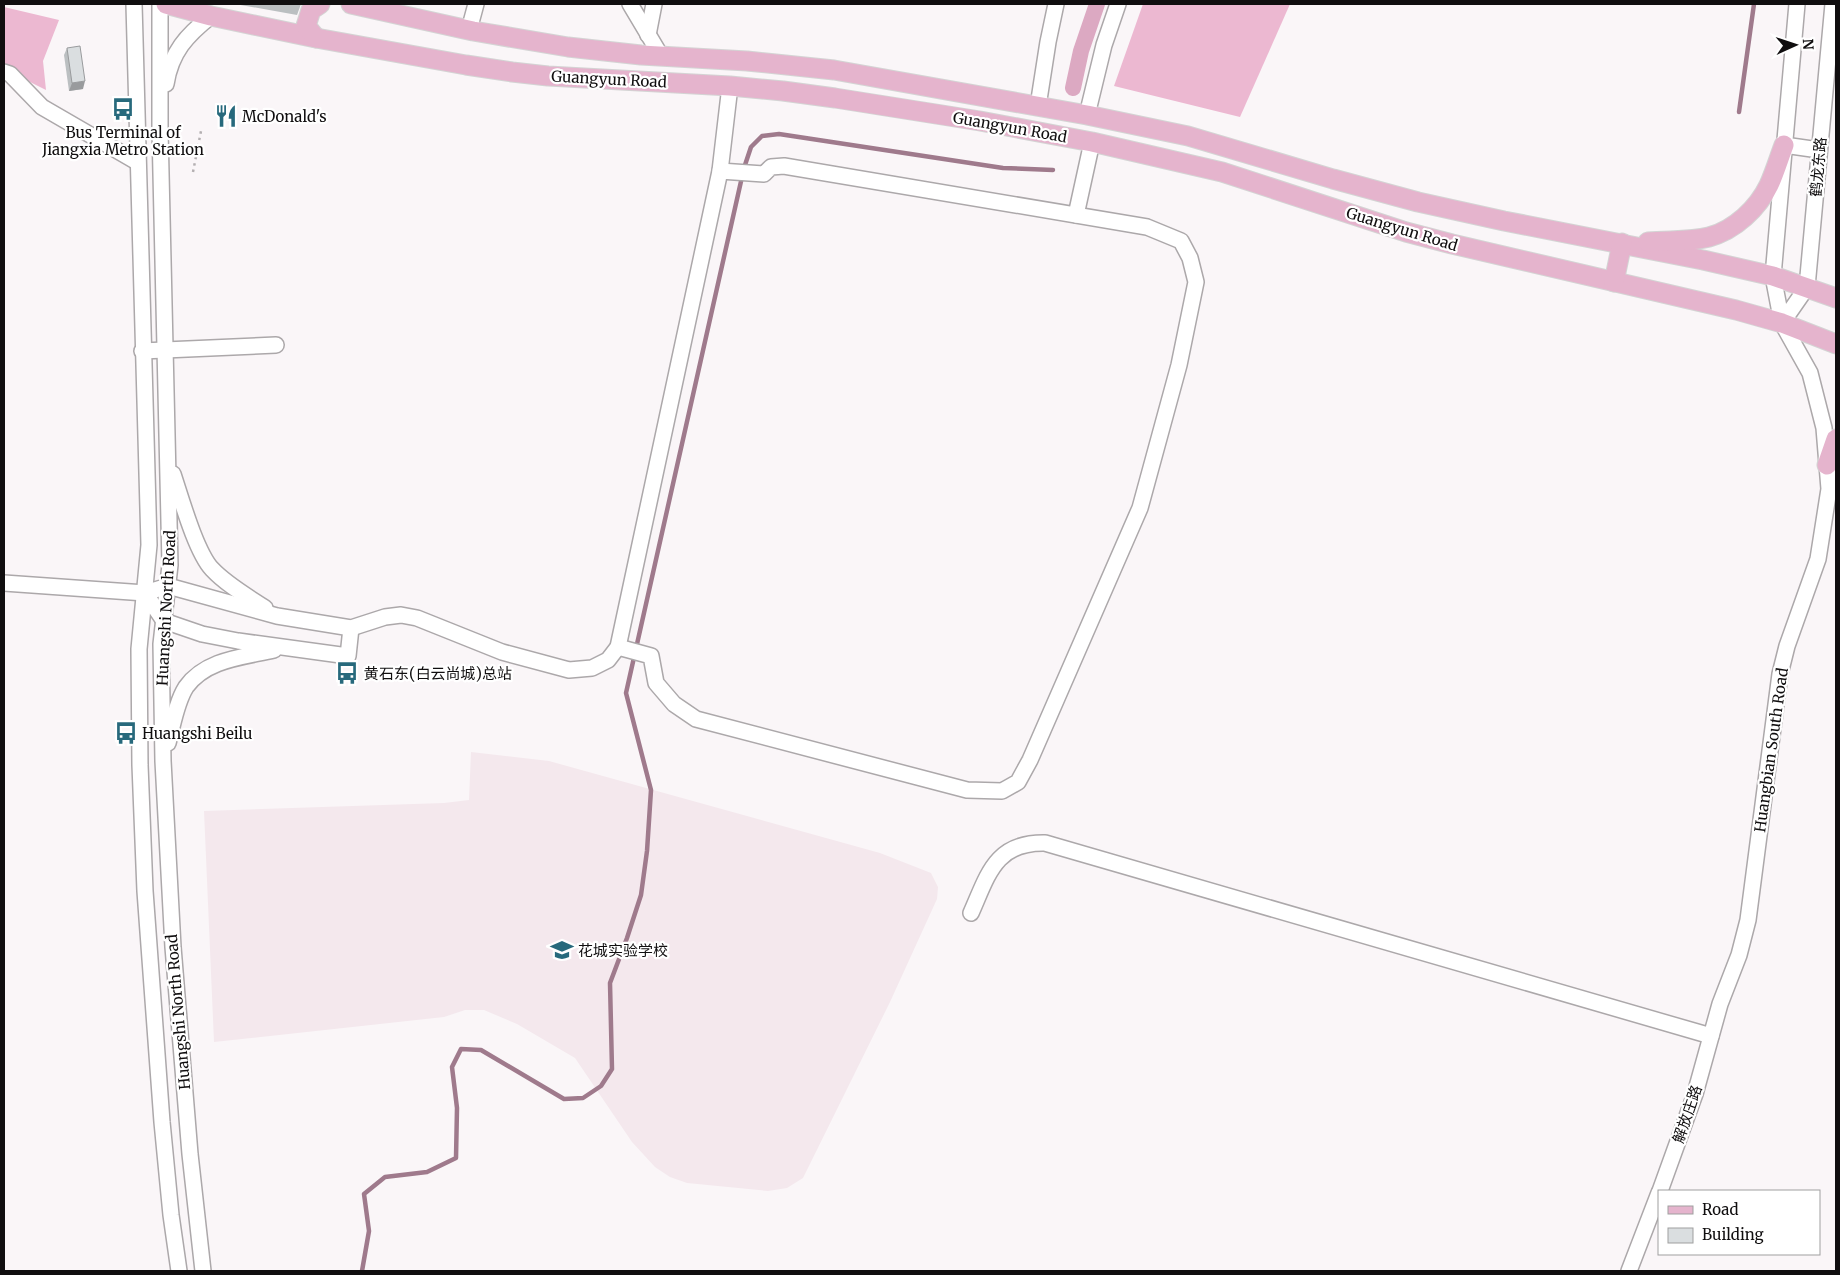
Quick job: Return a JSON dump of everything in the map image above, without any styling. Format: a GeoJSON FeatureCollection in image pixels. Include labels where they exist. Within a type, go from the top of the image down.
{"type":"FeatureCollection","features":[{"type":"Feature","properties":{"kind":"main road","name":"Guangyun Road"},"geometry":{"type":"LineString","coordinates":[[166,4],[212,16],[316,38],[512,72],[548,76],[730,86],[815,95],[900,107],[1092,142],[1222,172],[1406,232],[1552,269],[1710,304],[1782,323],[1836,344]]}},
{"type":"Feature","properties":{"kind":"main road"},"geometry":{"type":"LineString","coordinates":[[316,38],[306,26],[311,10],[320,4]]}},
{"type":"Feature","properties":{"kind":"main road","name":"Guangyun Road"},"geometry":{"type":"LineString","coordinates":[[351,4],[469,30],[591,50],[747,61],[834,70],[1087,115],[1188,136],[1418,202],[1773,276],[1836,298]]}},
{"type":"Feature","properties":{"kind":"main road"},"geometry":{"type":"LineString","coordinates":[[1614,282],[1622,243],[1699,239],[1726,231],[1740,221],[1756,205],[1768,186],[1784,145]]}},
{"type":"Feature","properties":{"kind":"main road"},"geometry":{"type":"LineString","coordinates":[[1827,466],[1836,439]]}},
{"type":"Feature","properties":{"kind":"street","name":"Huangshi North Road"},"geometry":{"type":"LineString","coordinates":[[134,4],[148,545],[145,593],[138,649],[138,702],[145,881],[162,1122],[178,1271]]}},
{"type":"Feature","properties":{"kind":"street","name":"Huangshi North Road"},"geometry":{"type":"LineString","coordinates":[[160,4],[160,130],[170,565],[161,644],[163,762],[173,947],[190,1145],[204,1271]]}},
{"type":"Feature","properties":{"kind":"street"},"geometry":{"type":"LineString","coordinates":[[469,30],[476,4]]}},
{"type":"Feature","properties":{"kind":"street"},"geometry":{"type":"LineString","coordinates":[[630,4],[661,56]]}},
{"type":"Feature","properties":{"kind":"street"},"geometry":{"type":"LineString","coordinates":[[648,35],[654,4]]}},
{"type":"Feature","properties":{"kind":"street"},"geometry":{"type":"LineString","coordinates":[[1038,106],[1056,4]]}},
{"type":"Feature","properties":{"kind":"street"},"geometry":{"type":"LineString","coordinates":[[1087,115],[1104,45],[1118,4]]}},
{"type":"Feature","properties":{"kind":"street"},"geometry":{"type":"LineString","coordinates":[[1773,276],[1798,4]]}},
{"type":"Feature","properties":{"kind":"street","name":"鹤龙东路"},"geometry":{"type":"LineString","coordinates":[[1782,323],[1807,287],[1833,4]]}},
{"type":"Feature","properties":{"kind":"street"},"geometry":{"type":"LineString","coordinates":[[160,130],[168,69],[185,39],[212,16]]}},
{"type":"Feature","properties":{"kind":"street"},"geometry":{"type":"LineString","coordinates":[[4,72],[10,74],[42,107],[137,162]]}},
{"type":"Feature","properties":{"kind":"street"},"geometry":{"type":"LineString","coordinates":[[4,583],[145,593],[168,586],[277,616],[351,628],[385,617],[401,615],[417,618],[502,652],[569,670],[592,668],[608,660],[618,646],[720,171],[730,86]]}},
{"type":"Feature","properties":{"kind":"street"},"geometry":{"type":"LineString","coordinates":[[1076,215],[1092,142]]}},
{"type":"Feature","properties":{"kind":"street"},"geometry":{"type":"LineString","coordinates":[[1784,145],[1819,150]]}},
{"type":"Feature","properties":{"kind":"street"},"geometry":{"type":"LineString","coordinates":[[618,646],[651,656],[656,683],[674,704],[696,719],[967,790],[1002,791],[1018,782],[1030,760],[1140,508],[1180,365],[1196,282],[1190,258],[1181,241],[1147,227],[784,166],[771,167],[764,174],[720,171]]}},
{"type":"Feature","properties":{"kind":"street","name":"Huangbian South Road"},"geometry":{"type":"LineString","coordinates":[[1711,1036],[1748,920],[1769,744],[1780,674],[1787,646],[1818,559],[1830,490],[1824,428],[1810,373],[1782,323],[1773,276]]}},
{"type":"Feature","properties":{"kind":"street"},"geometry":{"type":"LineString","coordinates":[[142,351],[276,345]]}},
{"type":"Feature","properties":{"kind":"street"},"geometry":{"type":"LineString","coordinates":[[168,458],[202,555],[211,568],[224,580],[277,616]]}},
{"type":"Feature","properties":{"kind":"street"},"geometry":{"type":"LineString","coordinates":[[145,593],[164,621],[211,636],[238,641],[348,656],[351,628]]}},
{"type":"Feature","properties":{"kind":"street"},"geometry":{"type":"LineString","coordinates":[[163,762],[178,704],[186,687],[200,672],[217,663],[285,648]]}},
{"type":"Feature","properties":{"kind":"street"},"geometry":{"type":"LineString","coordinates":[[971,913],[992,866],[1001,856],[1017,846],[1030,842],[1045,843],[1711,1036]]}},
{"type":"Feature","properties":{"kind":"street","name":"解放庄路"},"geometry":{"type":"LineString","coordinates":[[1660,1190],[1695,1094],[1711,1036]]}},
{"type":"Feature","properties":{"kind":"street","name":"解放庄路"},"geometry":{"type":"LineString","coordinates":[[1629,1271],[1658,1195]]}},
{"type":"Feature","properties":{"kind":"path"},"geometry":{"type":"LineString","coordinates":[[193,172],[201,131]]}},
{"type":"Feature","properties":{"kind":"shaded area"},"geometry":{"type":"Polygon","coordinates":[[[1143,4],[1290,4],[1240,117],[1114,86],[1143,4]]]}},
{"type":"Feature","properties":{"kind":"shaded area"},"geometry":{"type":"Polygon","coordinates":[[[4,7],[59,20],[43,61],[46,90],[4,69],[4,7]]]}},
{"type":"Feature","properties":{"kind":"shaded area","name":"花城实验学校"},"geometry":{"type":"Polygon","coordinates":[[[471,752],[549,761],[880,853],[931,873],[938,887],[937,899],[890,1002],[803,1178],[787,1188],[768,1191],[687,1183],[670,1177],[655,1167],[632,1142],[575,1058],[517,1024],[484,1010],[465,1010],[444,1017],[214,1042],[204,811],[444,803],[469,800],[471,752]]]}},
{"type":"Feature","properties":{"kind":"building"},"geometry":{"type":"Polygon","coordinates":[[[80,46],[85,81],[72,83],[67,48],[80,46]]]}},
{"type":"Feature","properties":{"kind":"waterway"},"geometry":{"type":"LineString","coordinates":[[1073,88],[1081,51],[1097,4]]}},
{"type":"Feature","properties":{"kind":"waterway"},"geometry":{"type":"LineString","coordinates":[[1739,112],[1754,4]]}},
{"type":"Feature","properties":{"kind":"waterway"},"geometry":{"type":"LineString","coordinates":[[362,1271],[369,1231],[364,1194],[385,1177],[427,1172],[456,1158],[457,1108],[452,1067],[461,1049],[481,1050],[564,1099],[583,1098],[601,1086],[612,1069],[610,983],[641,895],[647,851],[651,790],[626,693],[744,168],[751,147],[762,136],[779,134],[1003,168],[1053,170]]}},
{"type":"Feature","properties":{"kind":"place","name":"Bus Terminal of Jiangxia Metro Station"},"geometry":{"type":"Point","coordinates":[123,109]}},
{"type":"Feature","properties":{"kind":"place","name":"McDonald's"},"geometry":{"type":"Point","coordinates":[226,116]}},
{"type":"Feature","properties":{"kind":"place","name":"黄石东(白云尚城)总站"},"geometry":{"type":"Point","coordinates":[347,673]}},
{"type":"Feature","properties":{"kind":"place","name":"Huangshi Beilu"},"geometry":{"type":"Point","coordinates":[126,733]}},
{"type":"Feature","properties":{"kind":"place","name":"花城实验学校"},"geometry":{"type":"Point","coordinates":[562,950]}}]}
